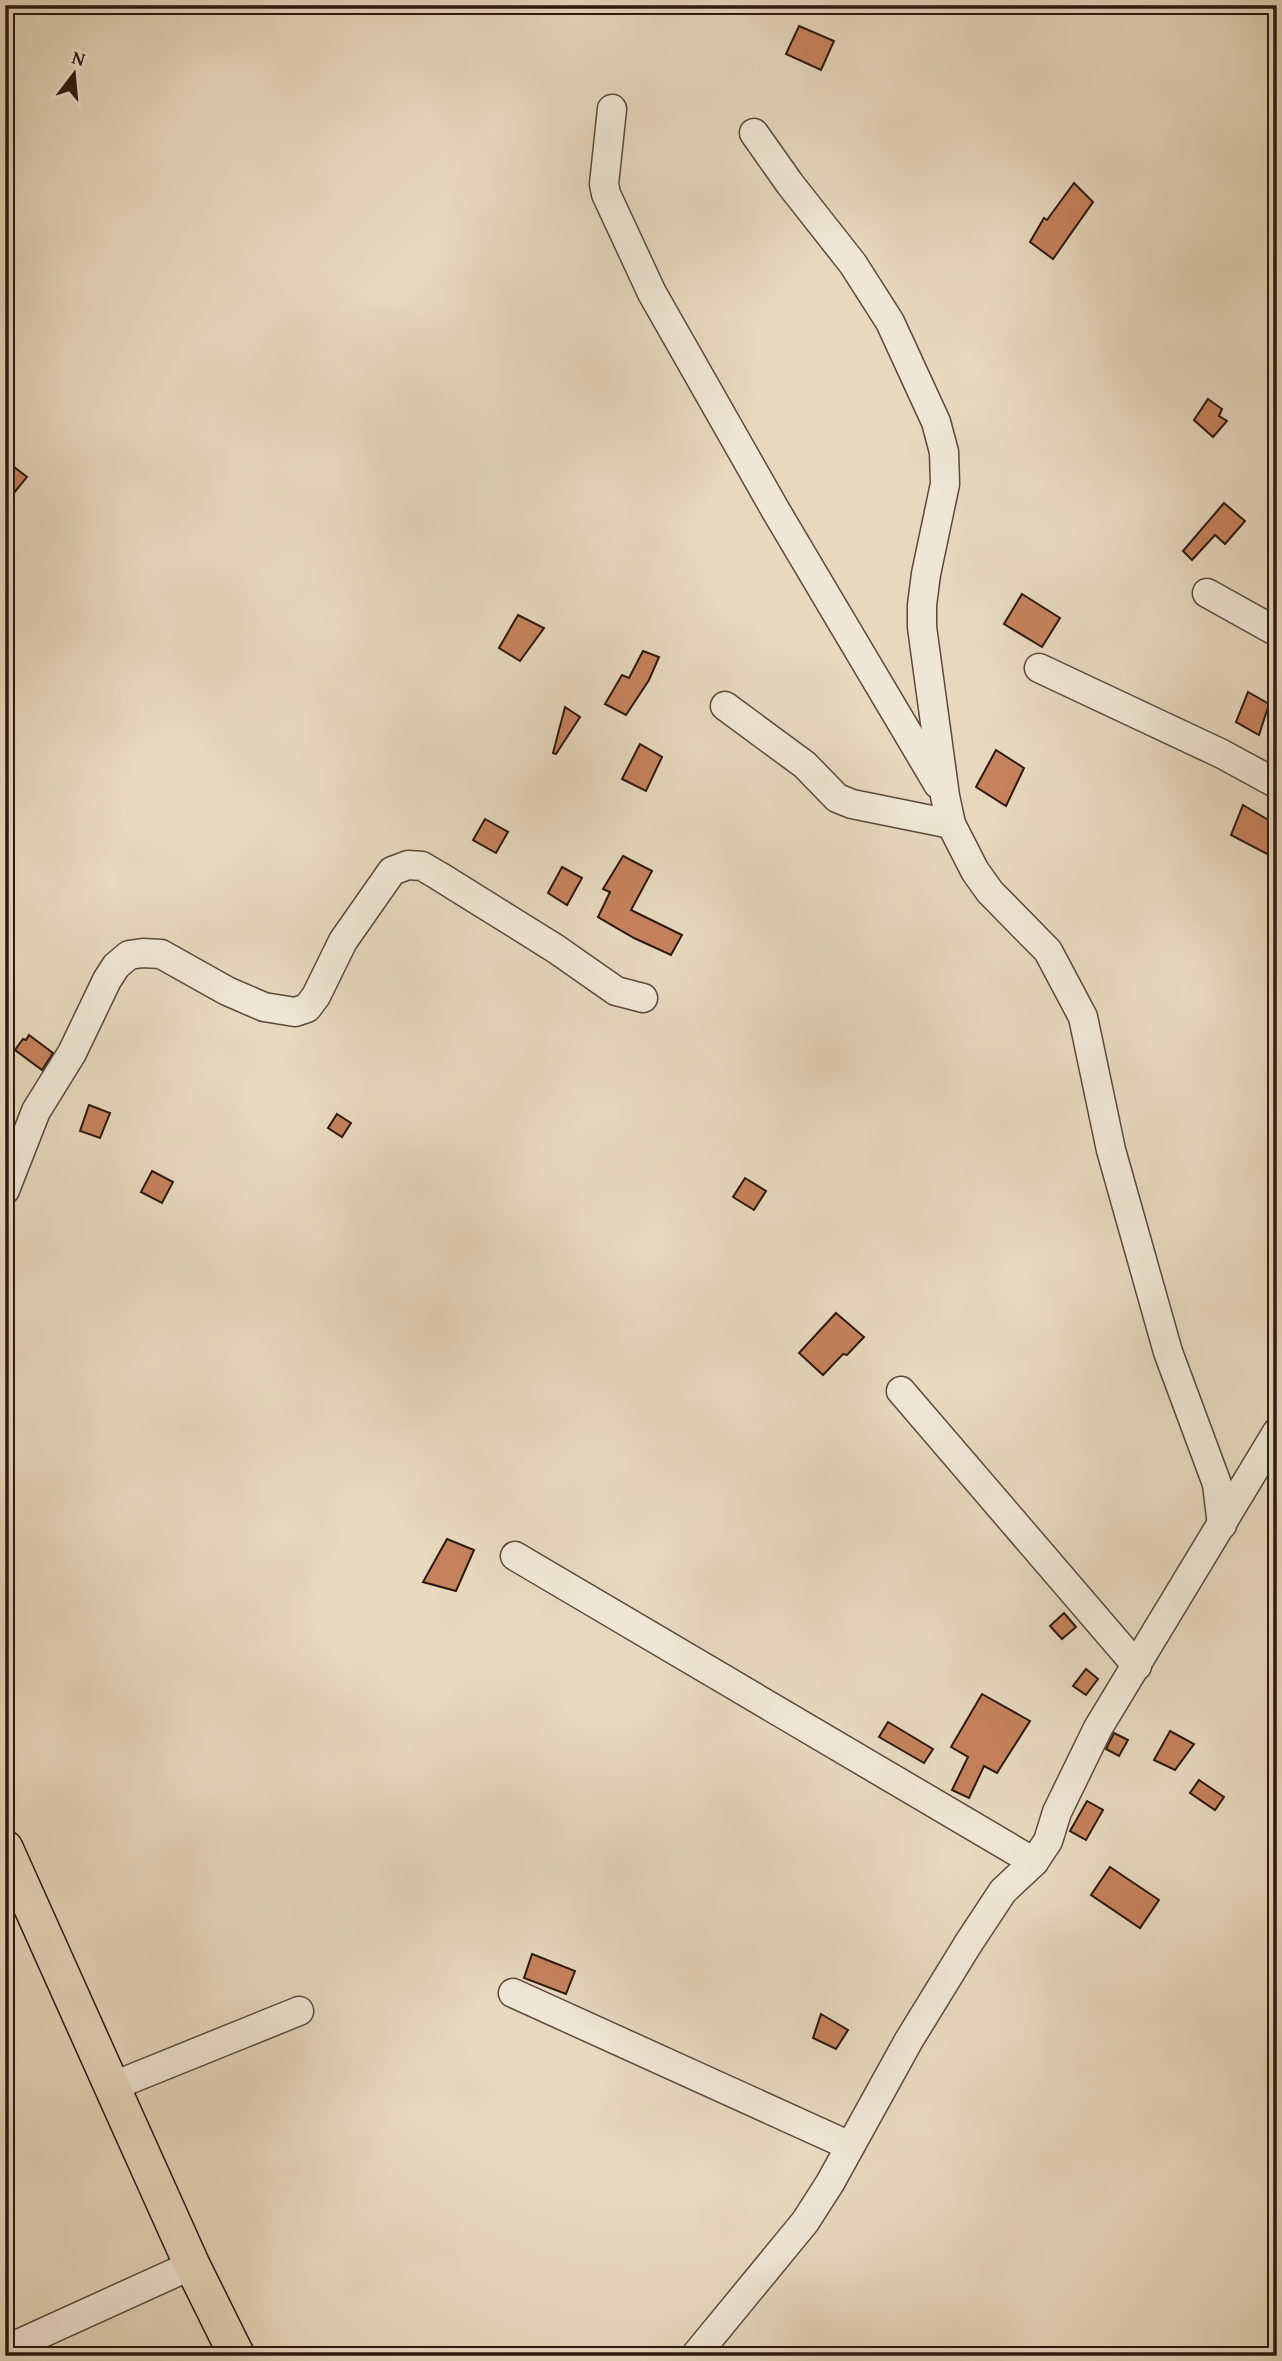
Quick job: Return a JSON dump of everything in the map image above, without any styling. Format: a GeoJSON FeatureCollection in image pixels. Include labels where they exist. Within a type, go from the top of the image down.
{"type":"FeatureCollection","features":[{"type":"Feature","properties":{"kind":"main road"},"geometry":{"type":"LineString","coordinates":[[5,1848],[192,2265],[237,2356]]}},
{"type":"Feature","properties":{"kind":"street"},"geometry":{"type":"LineString","coordinates":[[612,109],[604,184],[606,194],[652,293],[776,511],[945,796]]}},
{"type":"Feature","properties":{"kind":"street"},"geometry":{"type":"LineString","coordinates":[[754,133],[853,264],[890,322],[936,422],[944,452],[945,484],[926,574],[922,627],[951,824],[975,871],[990,892],[1048,951],[1083,1017],[1111,1150],[1168,1352],[1217,1484],[1222,1525]]}},
{"type":"Feature","properties":{"kind":"street"},"geometry":{"type":"LineString","coordinates":[[1208,593],[1277,632]]}},
{"type":"Feature","properties":{"kind":"street"},"geometry":{"type":"LineString","coordinates":[[1039,668],[1222,754],[1277,784]]}},
{"type":"Feature","properties":{"kind":"street"},"geometry":{"type":"LineString","coordinates":[[725,706],[805,765],[838,798],[852,804],[951,824]]}},
{"type":"Feature","properties":{"kind":"street"},"geometry":{"type":"LineString","coordinates":[[5,1190],[36,1111],[72,1054],[107,981],[116,966],[129,955],[161,954],[227,991],[264,1007],[295,1012],[307,1008],[316,996],[343,941],[392,871],[408,866],[422,866],[439,876],[556,949],[616,991],[643,998]]}},
{"type":"Feature","properties":{"kind":"street"},"geometry":{"type":"LineString","coordinates":[[901,1391],[1137,1666]]}},
{"type":"Feature","properties":{"kind":"street"},"geometry":{"type":"LineString","coordinates":[[704,2351],[805,2221],[830,2183],[968,1944],[1003,1891],[1034,1861],[1048,1841],[1057,1812],[1098,1728],[1277,1432]]}},
{"type":"Feature","properties":{"kind":"street"},"geometry":{"type":"LineString","coordinates":[[515,1556],[1034,1861]]}},
{"type":"Feature","properties":{"kind":"street"},"geometry":{"type":"LineString","coordinates":[[513,1993],[850,2147]]}},
{"type":"Feature","properties":{"kind":"street"},"geometry":{"type":"LineString","coordinates":[[111,2087],[299,2011]]}},
{"type":"Feature","properties":{"kind":"street"},"geometry":{"type":"LineString","coordinates":[[5,2350],[192,2265]]}},
{"type":"Feature","properties":{"kind":"building"},"geometry":{"type":"Polygon","coordinates":[[[799,26],[834,41],[821,70],[786,54],[799,26]]]}},
{"type":"Feature","properties":{"kind":"building"},"geometry":{"type":"Polygon","coordinates":[[[1074,183],[1093,202],[1053,259],[1030,242],[1044,218],[1047,220],[1074,183]]]}},
{"type":"Feature","properties":{"kind":"building"},"geometry":{"type":"Polygon","coordinates":[[[1208,399],[1222,409],[1219,416],[1227,421],[1213,437],[1194,420],[1208,399]]]}},
{"type":"Feature","properties":{"kind":"building"},"geometry":{"type":"Polygon","coordinates":[[[5,460],[27,477],[5,504],[5,460]]]}},
{"type":"Feature","properties":{"kind":"building"},"geometry":{"type":"Polygon","coordinates":[[[1224,503],[1245,521],[1225,544],[1215,535],[1192,560],[1183,551],[1224,503]]]}},
{"type":"Feature","properties":{"kind":"building"},"geometry":{"type":"Polygon","coordinates":[[[1022,594],[1060,618],[1042,647],[1004,624],[1022,594]]]}},
{"type":"Feature","properties":{"kind":"building"},"geometry":{"type":"Polygon","coordinates":[[[518,615],[544,628],[520,661],[499,648],[518,615]]]}},
{"type":"Feature","properties":{"kind":"building"},"geometry":{"type":"Polygon","coordinates":[[[643,651],[659,657],[649,680],[626,715],[605,704],[622,675],[629,678],[643,651]]]}},
{"type":"Feature","properties":{"kind":"building"},"geometry":{"type":"Polygon","coordinates":[[[1248,692],[1269,704],[1259,735],[1236,722],[1248,692]]]}},
{"type":"Feature","properties":{"kind":"building"},"geometry":{"type":"Polygon","coordinates":[[[565,707],[580,717],[556,754],[553,753],[565,707]]]}},
{"type":"Feature","properties":{"kind":"building"},"geometry":{"type":"Polygon","coordinates":[[[640,744],[662,757],[646,791],[622,779],[640,744]]]}},
{"type":"Feature","properties":{"kind":"building"},"geometry":{"type":"Polygon","coordinates":[[[996,750],[1024,768],[1006,806],[976,787],[996,750]]]}},
{"type":"Feature","properties":{"kind":"building"},"geometry":{"type":"Polygon","coordinates":[[[1243,805],[1277,825],[1277,833],[1267,854],[1231,835],[1243,805]]]}},
{"type":"Feature","properties":{"kind":"building"},"geometry":{"type":"Polygon","coordinates":[[[485,819],[508,832],[496,853],[473,840],[485,819]]]}},
{"type":"Feature","properties":{"kind":"building"},"geometry":{"type":"Polygon","coordinates":[[[623,856],[652,871],[631,910],[682,935],[671,955],[598,917],[610,892],[603,889],[623,856]]]}},
{"type":"Feature","properties":{"kind":"building"},"geometry":{"type":"Polygon","coordinates":[[[562,867],[582,878],[567,905],[548,893],[562,867]]]}},
{"type":"Feature","properties":{"kind":"building"},"geometry":{"type":"Polygon","coordinates":[[[29,1035],[53,1053],[42,1070],[15,1050],[29,1035]]]}},
{"type":"Feature","properties":{"kind":"building"},"geometry":{"type":"Polygon","coordinates":[[[89,1105],[110,1113],[100,1138],[80,1131],[89,1105]]]}},
{"type":"Feature","properties":{"kind":"building"},"geometry":{"type":"Polygon","coordinates":[[[337,1114],[351,1123],[342,1137],[328,1128],[337,1114]]]}},
{"type":"Feature","properties":{"kind":"building"},"geometry":{"type":"Polygon","coordinates":[[[152,1171],[173,1182],[162,1203],[141,1192],[152,1171]]]}},
{"type":"Feature","properties":{"kind":"building"},"geometry":{"type":"Polygon","coordinates":[[[745,1178],[766,1191],[754,1210],[733,1197],[745,1178]]]}},
{"type":"Feature","properties":{"kind":"building"},"geometry":{"type":"Polygon","coordinates":[[[836,1313],[864,1337],[823,1375],[799,1353],[836,1313]]]}},
{"type":"Feature","properties":{"kind":"building"},"geometry":{"type":"Polygon","coordinates":[[[447,1539],[474,1550],[456,1591],[423,1582],[447,1539]]]}},
{"type":"Feature","properties":{"kind":"building"},"geometry":{"type":"Polygon","coordinates":[[[1064,1613],[1076,1627],[1062,1639],[1050,1626],[1064,1613]]]}},
{"type":"Feature","properties":{"kind":"building"},"geometry":{"type":"Polygon","coordinates":[[[1086,1669],[1098,1679],[1086,1695],[1073,1686],[1086,1669]]]}},
{"type":"Feature","properties":{"kind":"building"},"geometry":{"type":"Polygon","coordinates":[[[982,1694],[1030,1721],[997,1773],[984,1766],[969,1798],[952,1790],[968,1757],[951,1747],[982,1694]]]}},
{"type":"Feature","properties":{"kind":"building"},"geometry":{"type":"Polygon","coordinates":[[[888,1722],[933,1749],[924,1763],[879,1737],[888,1722]]]}},
{"type":"Feature","properties":{"kind":"building"},"geometry":{"type":"Polygon","coordinates":[[[1170,1731],[1194,1744],[1175,1770],[1154,1760],[1170,1731]]]}},
{"type":"Feature","properties":{"kind":"building"},"geometry":{"type":"Polygon","coordinates":[[[1114,1733],[1128,1740],[1119,1756],[1106,1749],[1114,1733]]]}},
{"type":"Feature","properties":{"kind":"building"},"geometry":{"type":"Polygon","coordinates":[[[1199,1780],[1224,1797],[1215,1810],[1190,1793],[1199,1780]]]}},
{"type":"Feature","properties":{"kind":"building"},"geometry":{"type":"Polygon","coordinates":[[[1087,1801],[1103,1810],[1086,1840],[1070,1831],[1087,1801]]]}},
{"type":"Feature","properties":{"kind":"building"},"geometry":{"type":"Polygon","coordinates":[[[1110,1867],[1159,1900],[1140,1928],[1091,1895],[1110,1867]]]}},
{"type":"Feature","properties":{"kind":"building"},"geometry":{"type":"Polygon","coordinates":[[[532,1954],[575,1971],[566,1994],[524,1978],[532,1954]]]}},
{"type":"Feature","properties":{"kind":"building"},"geometry":{"type":"Polygon","coordinates":[[[821,2014],[848,2030],[836,2049],[813,2038],[821,2014]]]}}]}
